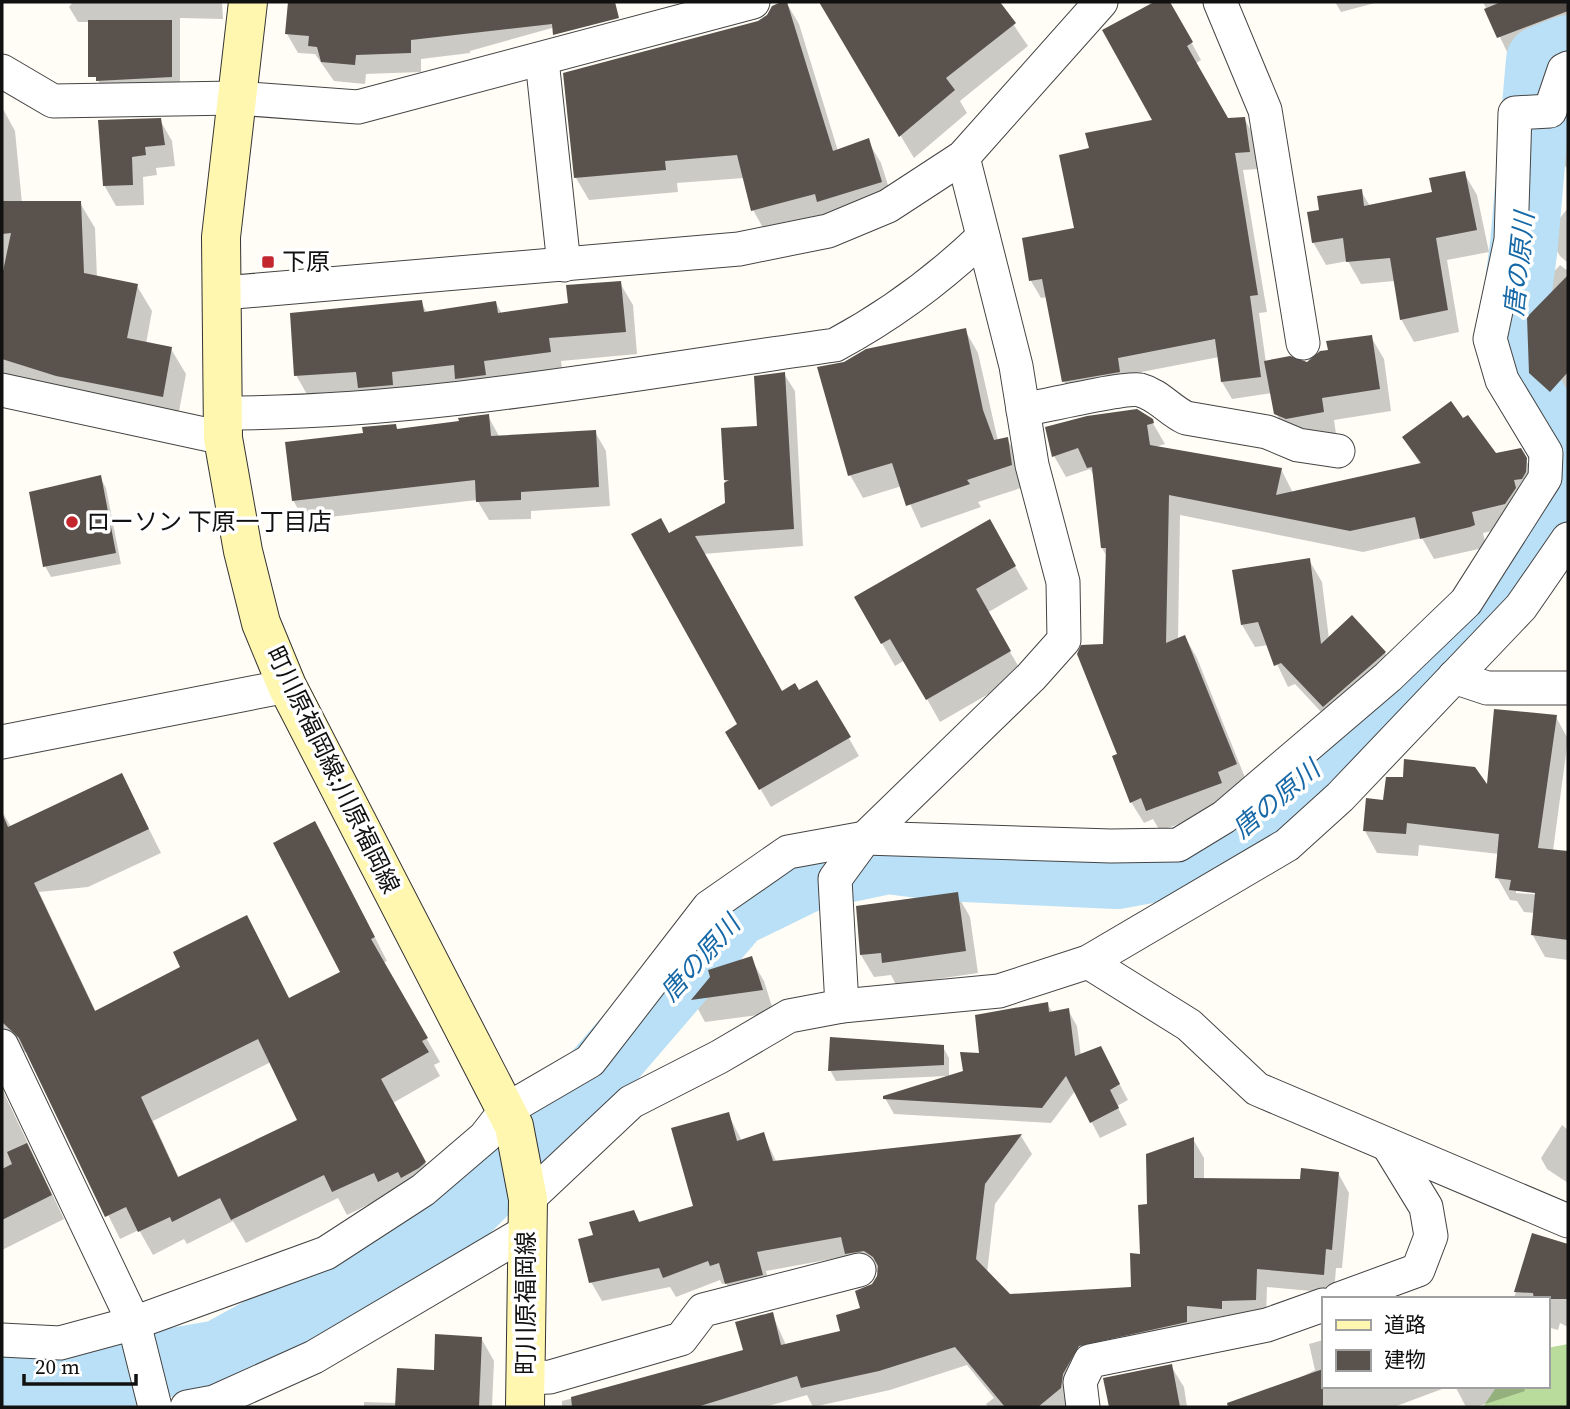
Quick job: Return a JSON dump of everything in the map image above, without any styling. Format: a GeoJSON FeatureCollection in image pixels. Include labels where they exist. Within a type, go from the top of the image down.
{"type":"FeatureCollection","features":[{"type":"Feature","properties":{"kind":"main road"},"geometry":{"type":"LineString","coordinates":[[236,98],[248,2]]}},
{"type":"Feature","properties":{"kind":"main road","name":"町川原福岡線;川原福岡線"},"geometry":{"type":"LineString","coordinates":[[236,98],[220,237],[223,293],[223,426],[243,551],[261,623],[287,686],[510,1118],[527,1216]]}},
{"type":"Feature","properties":{"kind":"main road","name":"町川原福岡線"},"geometry":{"type":"LineString","coordinates":[[526,1393],[527,1216]]}},
{"type":"Feature","properties":{"kind":"street"},"geometry":{"type":"LineString","coordinates":[[2,71],[53,101],[236,98],[358,107],[753,2]]}},
{"type":"Feature","properties":{"kind":"street"},"geometry":{"type":"LineString","coordinates":[[223,293],[739,249],[828,231],[888,206],[963,156],[1101,2]]}},
{"type":"Feature","properties":{"kind":"street"},"geometry":{"type":"LineString","coordinates":[[1220,2],[1265,110],[1303,343]]}},
{"type":"Feature","properties":{"kind":"street"},"geometry":{"type":"LineString","coordinates":[[542,60],[564,265]]}},
{"type":"Feature","properties":{"kind":"street"},"geometry":{"type":"LineString","coordinates":[[2,1340],[60,1343],[134,1323],[326,1254],[423,1190],[485,1137],[590,1061],[709,906],[788,852],[865,838],[1111,846],[1178,845],[1224,817],[1388,677],[1466,602],[1545,478],[1546,453],[1503,380],[1490,339],[1511,240],[1515,113],[1550,111],[1564,70],[1568,68]]}},
{"type":"Feature","properties":{"kind":"street"},"geometry":{"type":"LineString","coordinates":[[842,1006],[835,879],[865,838],[1031,677],[1064,640],[1063,582],[1032,465],[1016,366],[963,156]]}},
{"type":"Feature","properties":{"kind":"street"},"geometry":{"type":"LineString","coordinates":[[2,390],[223,426],[293,413],[473,397],[835,345],[866,328],[950,268],[983,237]]}},
{"type":"Feature","properties":{"kind":"street"},"geometry":{"type":"LineString","coordinates":[[1023,410],[1137,389],[1158,397],[1174,413],[1186,418],[1267,432],[1298,445],[1338,451]]}},
{"type":"Feature","properties":{"kind":"street"},"geometry":{"type":"LineString","coordinates":[[187,1407],[214,1402],[314,1357],[527,1216],[631,1102],[719,1057],[789,1016],[842,1006],[999,991],[1087,962],[1287,845],[1340,797],[1521,607],[1568,539]]}},
{"type":"Feature","properties":{"kind":"street"},"geometry":{"type":"LineString","coordinates":[[1440,627],[1463,668],[1487,688],[1568,688]]}},
{"type":"Feature","properties":{"kind":"street"},"geometry":{"type":"LineString","coordinates":[[2,742],[287,686]]}},
{"type":"Feature","properties":{"kind":"street"},"geometry":{"type":"LineString","coordinates":[[1087,962],[1189,1025],[1257,1089],[1568,1221]]}},
{"type":"Feature","properties":{"kind":"street"},"geometry":{"type":"LineString","coordinates":[[2,1046],[134,1323],[155,1407]]}},
{"type":"Feature","properties":{"kind":"street"},"geometry":{"type":"LineString","coordinates":[[1344,1297],[1418,1270],[1431,1236],[1426,1207],[1388,1145]]}},
{"type":"Feature","properties":{"kind":"street"},"geometry":{"type":"LineString","coordinates":[[526,1393],[550,1377],[681,1339],[703,1310],[859,1270]]}},
{"type":"Feature","properties":{"kind":"street"},"geometry":{"type":"LineString","coordinates":[[1083,1407],[1080,1382],[1090,1361],[1267,1325],[1322,1304]]}},
{"type":"Feature","properties":{"kind":"green space"},"geometry":{"type":"Polygon","coordinates":[[[1568,1344],[1568,1407],[1483,1407],[1496,1388],[1549,1388],[1549,1348],[1568,1344]]]}},
{"type":"Feature","properties":{"kind":"building"},"geometry":{"type":"Polygon","coordinates":[[[288,2],[615,2],[619,18],[553,35],[552,24],[411,40],[411,53],[356,55],[355,65],[321,62],[317,47],[308,46],[309,36],[285,34],[288,2]]]}},
{"type":"Feature","properties":{"kind":"building"},"geometry":{"type":"Polygon","coordinates":[[[787,2],[833,151],[869,138],[882,182],[817,202],[815,194],[751,211],[737,155],[665,161],[666,170],[574,178],[563,73],[758,21],[767,15],[772,6],[787,2]]]}},
{"type":"Feature","properties":{"kind":"building"},"geometry":{"type":"Polygon","coordinates":[[[819,2],[1000,2],[1016,23],[946,78],[955,90],[899,137],[819,2]]]}},
{"type":"Feature","properties":{"kind":"building"},"geometry":{"type":"Polygon","coordinates":[[[1154,2],[1170,2],[1193,42],[1187,46],[1228,118],[1245,117],[1250,152],[1235,153],[1258,295],[1250,296],[1261,377],[1221,382],[1215,339],[1118,358],[1120,372],[1062,382],[1042,279],[1029,281],[1022,238],[1074,228],[1059,155],[1089,148],[1085,133],[1152,120],[1102,30],[1154,2]]]}},
{"type":"Feature","properties":{"kind":"building"},"geometry":{"type":"Polygon","coordinates":[[[1501,2],[1568,2],[1568,11],[1497,38],[1484,9],[1501,2]]]}},
{"type":"Feature","properties":{"kind":"building"},"geometry":{"type":"Polygon","coordinates":[[[88,20],[172,20],[172,77],[96,81],[96,77],[88,77],[88,20]]]}},
{"type":"Feature","properties":{"kind":"building"},"geometry":{"type":"Polygon","coordinates":[[[161,118],[165,145],[145,147],[146,155],[132,157],[133,185],[103,186],[98,120],[161,118]]]}},
{"type":"Feature","properties":{"kind":"building"},"geometry":{"type":"Polygon","coordinates":[[[1465,171],[1477,230],[1436,238],[1448,310],[1400,320],[1390,258],[1346,262],[1343,238],[1312,243],[1307,212],[1319,210],[1317,196],[1362,189],[1364,206],[1432,192],[1429,178],[1465,171]]]}},
{"type":"Feature","properties":{"kind":"building"},"geometry":{"type":"Polygon","coordinates":[[[2,201],[81,201],[84,273],[138,284],[127,338],[172,347],[163,397],[56,376],[2,359],[2,276],[11,233],[2,234],[2,201]]]}},
{"type":"Feature","properties":{"kind":"building"},"geometry":{"type":"Polygon","coordinates":[[[1568,275],[1568,372],[1550,392],[1529,373],[1527,317],[1568,275]]]}},
{"type":"Feature","properties":{"kind":"building"},"geometry":{"type":"Polygon","coordinates":[[[621,281],[626,332],[549,338],[551,352],[484,361],[486,375],[455,379],[454,365],[392,372],[393,385],[358,388],[356,372],[294,376],[290,313],[422,300],[424,312],[496,301],[498,313],[568,303],[566,285],[621,281]]]}},
{"type":"Feature","properties":{"kind":"building"},"geometry":{"type":"Polygon","coordinates":[[[966,328],[983,410],[994,440],[1008,437],[1012,465],[967,480],[970,484],[906,506],[892,463],[848,476],[817,367],[844,362],[866,349],[966,328]]]}},
{"type":"Feature","properties":{"kind":"building"},"geometry":{"type":"Polygon","coordinates":[[[1372,335],[1380,389],[1322,398],[1324,412],[1286,419],[1274,414],[1264,361],[1290,356],[1307,362],[1320,351],[1328,350],[1326,341],[1372,335]]]}},
{"type":"Feature","properties":{"kind":"building"},"geometry":{"type":"Polygon","coordinates":[[[785,372],[794,529],[695,536],[782,691],[795,683],[799,690],[817,680],[851,737],[759,790],[725,732],[737,724],[631,534],[661,518],[669,533],[725,503],[724,483],[729,480],[724,480],[721,428],[757,426],[754,376],[785,372]]]}},
{"type":"Feature","properties":{"kind":"building"},"geometry":{"type":"Polygon","coordinates":[[[1451,401],[1463,418],[1468,415],[1496,453],[1521,448],[1527,458],[1526,472],[1522,479],[1514,480],[1516,488],[1505,504],[1472,512],[1475,525],[1470,527],[1420,539],[1415,517],[1350,531],[1169,495],[1166,643],[1185,635],[1237,764],[1218,772],[1222,783],[1146,811],[1141,798],[1130,803],[1112,756],[1117,754],[1077,654],[1081,645],[1103,644],[1106,548],[1101,548],[1092,467],[1087,468],[1078,448],[1052,457],[1045,427],[1087,416],[1137,409],[1153,419],[1154,423],[1147,425],[1150,445],[1282,468],[1276,495],[1421,463],[1402,437],[1451,401]]]}},
{"type":"Feature","properties":{"kind":"building"},"geometry":{"type":"Polygon","coordinates":[[[489,414],[491,436],[596,430],[599,487],[521,492],[521,500],[476,502],[475,480],[292,501],[285,442],[363,433],[362,427],[396,424],[397,429],[489,414]]]}},
{"type":"Feature","properties":{"kind":"building","name":"ローソン 下原一丁目店"},"geometry":{"type":"Polygon","coordinates":[[[101,475],[116,553],[43,567],[29,492],[101,475]]]}},
{"type":"Feature","properties":{"kind":"building"},"geometry":{"type":"Polygon","coordinates":[[[990,519],[1016,566],[976,589],[1011,651],[926,700],[890,639],[881,644],[854,597],[990,519]]]}},
{"type":"Feature","properties":{"kind":"building"},"geometry":{"type":"Polygon","coordinates":[[[1310,558],[1321,644],[1352,615],[1386,652],[1323,707],[1281,663],[1274,666],[1258,622],[1241,625],[1232,570],[1310,558]]]}},
{"type":"Feature","properties":{"kind":"building"},"geometry":{"type":"Polygon","coordinates":[[[1494,709],[1557,715],[1538,848],[1568,851],[1568,940],[1531,935],[1535,893],[1509,890],[1511,880],[1495,878],[1499,834],[1407,823],[1406,834],[1363,831],[1366,798],[1383,800],[1386,777],[1403,777],[1404,759],[1475,767],[1487,784],[1494,709]]]}},
{"type":"Feature","properties":{"kind":"building"},"geometry":{"type":"Polygon","coordinates":[[[122,773],[149,829],[34,883],[95,1011],[180,967],[173,952],[247,915],[289,998],[340,972],[273,843],[315,821],[375,937],[371,939],[428,1038],[422,1041],[429,1052],[381,1079],[426,1162],[401,1178],[398,1172],[378,1182],[374,1173],[332,1192],[324,1175],[231,1220],[220,1198],[172,1222],[170,1217],[138,1232],[126,1207],[105,1217],[19,1038],[2,1022],[2,813],[8,827],[122,773]],[[258,1039],[141,1097],[178,1177],[297,1120],[258,1039]]]}},
{"type":"Feature","properties":{"kind":"building"},"geometry":{"type":"Polygon","coordinates":[[[958,892],[966,951],[882,963],[881,953],[860,955],[856,906],[958,892]]]}},
{"type":"Feature","properties":{"kind":"building"},"geometry":{"type":"Polygon","coordinates":[[[752,956],[763,990],[691,1000],[710,977],[708,970],[752,956]]]}},
{"type":"Feature","properties":{"kind":"building"},"geometry":{"type":"Polygon","coordinates":[[[1048,1002],[1049,1012],[1069,1008],[1075,1056],[1101,1046],[1120,1084],[1110,1090],[1119,1108],[1090,1123],[1066,1076],[1042,1108],[883,1099],[883,1096],[963,1071],[960,1052],[979,1053],[975,1015],[1048,1002]]]}},
{"type":"Feature","properties":{"kind":"building"},"geometry":{"type":"Polygon","coordinates":[[[830,1037],[944,1045],[944,1065],[828,1071],[830,1037]]]}},
{"type":"Feature","properties":{"kind":"building"},"geometry":{"type":"Polygon","coordinates":[[[729,1112],[737,1141],[764,1132],[773,1161],[1022,1134],[985,1184],[976,1259],[1010,1294],[1131,1287],[1130,1253],[1140,1254],[1138,1205],[1147,1204],[1146,1154],[1194,1137],[1194,1178],[1300,1179],[1301,1168],[1339,1172],[1332,1250],[1326,1249],[1324,1275],[1257,1269],[1256,1300],[1222,1301],[1222,1309],[1187,1306],[1187,1322],[1079,1346],[1063,1374],[1061,1388],[1038,1407],[1005,1407],[955,1347],[879,1371],[801,1388],[797,1376],[697,1407],[572,1407],[571,1397],[743,1350],[735,1322],[773,1312],[781,1345],[840,1331],[836,1315],[860,1308],[855,1291],[872,1284],[877,1276],[878,1266],[873,1257],[864,1251],[845,1254],[841,1237],[757,1252],[763,1275],[725,1284],[719,1263],[710,1266],[708,1261],[663,1278],[659,1268],[589,1283],[578,1239],[593,1235],[589,1222],[634,1210],[639,1222],[693,1206],[671,1128],[729,1112]]]}},
{"type":"Feature","properties":{"kind":"building"},"geometry":{"type":"Polygon","coordinates":[[[27,1143],[52,1195],[2,1220],[2,1169],[12,1164],[7,1152],[27,1143]]]}},
{"type":"Feature","properties":{"kind":"building"},"geometry":{"type":"Polygon","coordinates":[[[1532,1233],[1568,1244],[1568,1299],[1549,1299],[1534,1297],[1533,1293],[1514,1292],[1532,1233]]]}},
{"type":"Feature","properties":{"kind":"building"},"geometry":{"type":"Polygon","coordinates":[[[435,1334],[482,1337],[479,1407],[395,1407],[397,1368],[434,1370],[435,1334]]]}},
{"type":"Feature","properties":{"kind":"building"},"geometry":{"type":"Polygon","coordinates":[[[1172,1364],[1180,1407],[1109,1407],[1103,1378],[1172,1364]]]}},
{"type":"Feature","properties":{"kind":"building"},"geometry":{"type":"Polygon","coordinates":[[[1322,1369],[1323,1407],[1228,1407],[1227,1403],[1322,1369]]]}},
{"type":"Feature","properties":{"kind":"waterway","name":"唐の原川"},"geometry":{"type":"LineString","coordinates":[[1565,468],[1562,448],[1518,373],[1511,344],[1524,245],[1540,60],[1568,49]]}},
{"type":"Feature","properties":{"kind":"waterway","name":"唐の原川"},"geometry":{"type":"LineString","coordinates":[[2,1385],[92,1382],[155,1365],[219,1354],[343,1286],[458,1217],[570,1106],[736,913],[812,876],[888,860],[943,867],[1117,875],[1172,865],[1231,838],[1396,697],[1494,599],[1568,487]]}},
{"type":"Feature","properties":{"kind":"place","name":"下原"},"geometry":{"type":"Point","coordinates":[268,262]}},
{"type":"Feature","properties":{"kind":"place","name":"ローソン 下原一丁目店"},"geometry":{"type":"Point","coordinates":[72,522]}}]}
